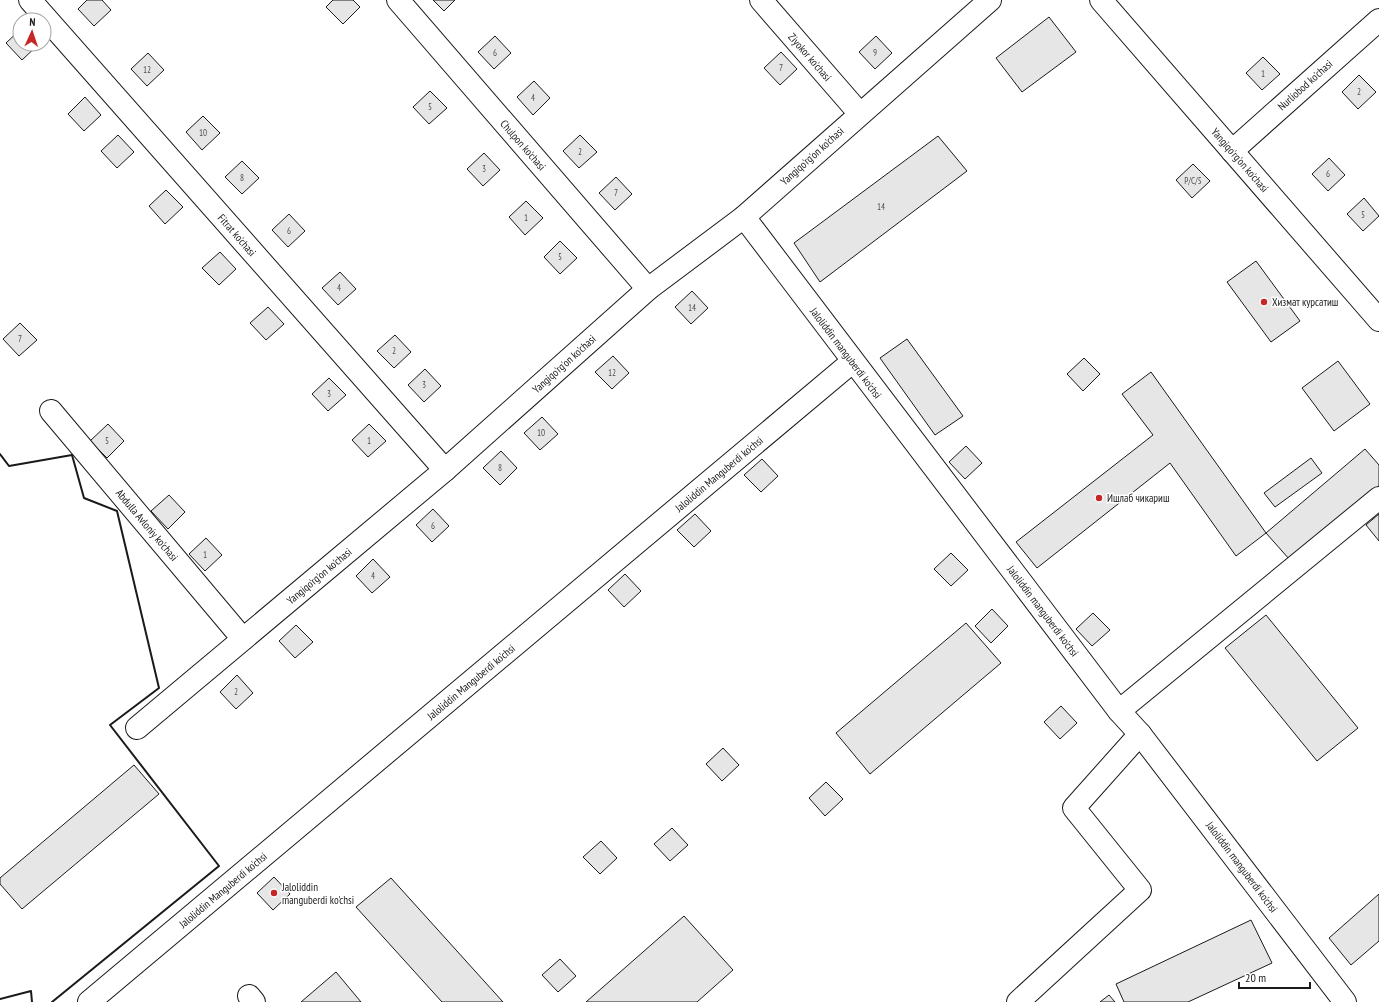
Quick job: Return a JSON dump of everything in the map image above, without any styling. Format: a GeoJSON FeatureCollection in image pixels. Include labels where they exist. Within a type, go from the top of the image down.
{"type":"FeatureCollection","features":[{"type":"Feature","properties":{"kind":"street","name":"Fitrat ko'chasi"},"geometry":{"type":"LineString","coordinates":[[30,0],[445,470]]}},
{"type":"Feature","properties":{"kind":"street","name":"Chulpon ko'chasi"},"geometry":{"type":"LineString","coordinates":[[398,0],[648,289]]}},
{"type":"Feature","properties":{"kind":"street","name":"Ziyokor ko'chasi"},"geometry":{"type":"LineString","coordinates":[[761,0],[860,114]]}},
{"type":"Feature","properties":{"kind":"street","name":"Yangiqo'rg'on ko'chasi"},"geometry":{"type":"LineString","coordinates":[[137,728],[445,470],[648,289],[744,217],[990,0]]}},
{"type":"Feature","properties":{"kind":"street","name":"Yangiqo'rg'on ko'chasi"},"geometry":{"type":"LineString","coordinates":[[1101,0],[1379,320]]}},
{"type":"Feature","properties":{"kind":"street","name":"Nurliobod ko'chasi"},"geometry":{"type":"LineString","coordinates":[[1232,151],[1379,20]]}},
{"type":"Feature","properties":{"kind":"street","name":"Jaloliddin manguberdi ko'chsi"},"geometry":{"type":"LineString","coordinates":[[744,217],[852,362],[1119,711],[1140,734],[1345,1002]]}},
{"type":"Feature","properties":{"kind":"street","name":"Jaloliddin Manguberdi ko'chsi"},"geometry":{"type":"LineString","coordinates":[[90,1002],[852,362]]}},
{"type":"Feature","properties":{"kind":"street","name":"Abdulla Avloniy ko'chasi"},"geometry":{"type":"LineString","coordinates":[[51,411],[243,639]]}},
{"type":"Feature","properties":{"kind":"street"},"geometry":{"type":"LineString","coordinates":[[1119,711],[1379,498]]}},
{"type":"Feature","properties":{"kind":"street"},"geometry":{"type":"LineString","coordinates":[[1018,1002],[1140,890],[1074,808],[1140,734]]}},
{"type":"Feature","properties":{"kind":"building"},"geometry":{"type":"Polygon","coordinates":[[[87,0],[102,0],[111,10],[94,26],[78,9],[87,0]]]}},
{"type":"Feature","properties":{"kind":"building"},"geometry":{"type":"Polygon","coordinates":[[[333,0],[353,0],[360,7],[343,24],[326,7],[333,0]]]}},
{"type":"Feature","properties":{"kind":"building"},"geometry":{"type":"Polygon","coordinates":[[[433,0],[455,0],[444,11],[433,0]]]}},
{"type":"Feature","properties":{"kind":"building"},"geometry":{"type":"Polygon","coordinates":[[[1049,17],[1076,52],[1022,92],[996,58],[1049,17]]]}},
{"type":"Feature","properties":{"kind":"building"},"geometry":{"type":"Polygon","coordinates":[[[495,36],[511,53],[494,69],[478,52],[495,36]]]}},
{"type":"Feature","properties":{"kind":"building"},"geometry":{"type":"Polygon","coordinates":[[[876,36],[892,53],[875,69],[859,52],[876,36]]]}},
{"type":"Feature","properties":{"kind":"building"},"geometry":{"type":"Polygon","coordinates":[[[12,37],[12,49],[6,43],[12,37]]]}},
{"type":"Feature","properties":{"kind":"building"},"geometry":{"type":"Polygon","coordinates":[[[14,52],[30,52],[22,60],[14,52]]]}},
{"type":"Feature","properties":{"kind":"building"},"geometry":{"type":"Polygon","coordinates":[[[781,52],[797,69],[780,85],[764,68],[781,52]]]}},
{"type":"Feature","properties":{"kind":"building"},"geometry":{"type":"Polygon","coordinates":[[[148,53],[164,70],[147,86],[131,69],[148,53]]]}},
{"type":"Feature","properties":{"kind":"building"},"geometry":{"type":"Polygon","coordinates":[[[1263,57],[1280,74],[1262,90],[1246,73],[1263,57]]]}},
{"type":"Feature","properties":{"kind":"building"},"geometry":{"type":"Polygon","coordinates":[[[1359,75],[1376,92],[1358,109],[1342,92],[1359,75]]]}},
{"type":"Feature","properties":{"kind":"building"},"geometry":{"type":"Polygon","coordinates":[[[534,81],[550,98],[533,115],[517,97],[534,81]]]}},
{"type":"Feature","properties":{"kind":"building"},"geometry":{"type":"Polygon","coordinates":[[[430,91],[447,108],[429,124],[413,107],[430,91]]]}},
{"type":"Feature","properties":{"kind":"building"},"geometry":{"type":"Polygon","coordinates":[[[85,97],[101,115],[84,131],[68,114],[85,97]]]}},
{"type":"Feature","properties":{"kind":"building"},"geometry":{"type":"Polygon","coordinates":[[[203,116],[220,133],[202,150],[186,132],[203,116]]]}},
{"type":"Feature","properties":{"kind":"building"},"geometry":{"type":"Polygon","coordinates":[[[118,135],[134,152],[117,168],[101,151],[118,135]]]}},
{"type":"Feature","properties":{"kind":"building"},"geometry":{"type":"Polygon","coordinates":[[[580,135],[597,152],[579,168],[563,151],[580,135]]]}},
{"type":"Feature","properties":{"kind":"building"},"geometry":{"type":"Polygon","coordinates":[[[938,136],[967,171],[820,282],[794,243],[938,136]]]}},
{"type":"Feature","properties":{"kind":"building"},"geometry":{"type":"Polygon","coordinates":[[[484,153],[500,170],[483,186],[467,169],[484,153]]]}},
{"type":"Feature","properties":{"kind":"building"},"geometry":{"type":"Polygon","coordinates":[[[1329,158],[1345,175],[1328,191],[1312,174],[1329,158]]]}},
{"type":"Feature","properties":{"kind":"building"},"geometry":{"type":"Polygon","coordinates":[[[242,161],[259,178],[242,194],[225,177],[242,161]]]}},
{"type":"Feature","properties":{"kind":"building"},"geometry":{"type":"Polygon","coordinates":[[[1193,164],[1210,181],[1192,198],[1176,180],[1193,164]]]}},
{"type":"Feature","properties":{"kind":"building"},"geometry":{"type":"Polygon","coordinates":[[[616,177],[632,194],[615,210],[599,193],[616,177]]]}},
{"type":"Feature","properties":{"kind":"building"},"geometry":{"type":"Polygon","coordinates":[[[166,190],[183,207],[165,224],[149,206],[166,190]]]}},
{"type":"Feature","properties":{"kind":"building"},"geometry":{"type":"Polygon","coordinates":[[[1364,198],[1379,216],[1363,231],[1347,214],[1364,198]]]}},
{"type":"Feature","properties":{"kind":"building"},"geometry":{"type":"Polygon","coordinates":[[[526,201],[543,218],[525,235],[509,217],[526,201]]]}},
{"type":"Feature","properties":{"kind":"building"},"geometry":{"type":"Polygon","coordinates":[[[289,214],[305,231],[288,247],[272,230],[289,214]]]}},
{"type":"Feature","properties":{"kind":"building"},"geometry":{"type":"Polygon","coordinates":[[[560,241],[577,258],[560,274],[544,257],[560,241]]]}},
{"type":"Feature","properties":{"kind":"building"},"geometry":{"type":"Polygon","coordinates":[[[220,252],[236,269],[219,285],[202,268],[220,252]]]}},
{"type":"Feature","properties":{"kind":"building","name":"Хизмат курсатиш"},"geometry":{"type":"Polygon","coordinates":[[[1256,261],[1300,321],[1271,342],[1227,282],[1256,261]]]}},
{"type":"Feature","properties":{"kind":"building"},"geometry":{"type":"Polygon","coordinates":[[[340,272],[356,289],[338,305],[322,288],[340,272]]]}},
{"type":"Feature","properties":{"kind":"building"},"geometry":{"type":"Polygon","coordinates":[[[692,291],[708,308],[691,324],[675,307],[692,291]]]}},
{"type":"Feature","properties":{"kind":"building"},"geometry":{"type":"Polygon","coordinates":[[[268,307],[284,324],[266,340],[250,323],[268,307]]]}},
{"type":"Feature","properties":{"kind":"building"},"geometry":{"type":"Polygon","coordinates":[[[20,323],[37,340],[19,356],[3,339],[20,323]]]}},
{"type":"Feature","properties":{"kind":"building"},"geometry":{"type":"Polygon","coordinates":[[[395,335],[411,352],[394,368],[377,351],[395,335]]]}},
{"type":"Feature","properties":{"kind":"building"},"geometry":{"type":"Polygon","coordinates":[[[907,339],[963,416],[935,435],[880,358],[907,339]]]}},
{"type":"Feature","properties":{"kind":"building"},"geometry":{"type":"Polygon","coordinates":[[[613,356],[629,373],[612,389],[595,372],[613,356]]]}},
{"type":"Feature","properties":{"kind":"building"},"geometry":{"type":"Polygon","coordinates":[[[1084,358],[1100,374],[1083,391],[1067,374],[1084,358]]]}},
{"type":"Feature","properties":{"kind":"building"},"geometry":{"type":"Polygon","coordinates":[[[1338,361],[1370,404],[1334,431],[1302,388],[1338,361]]]}},
{"type":"Feature","properties":{"kind":"building"},"geometry":{"type":"Polygon","coordinates":[[[425,369],[441,386],[424,402],[408,385],[425,369]]]}},
{"type":"Feature","properties":{"kind":"building","name":"Ишлаб чикариш"},"geometry":{"type":"Polygon","coordinates":[[[1151,372],[1266,533],[1236,556],[1170,463],[1037,568],[1016,542],[1153,435],[1122,394],[1151,372]]]}},
{"type":"Feature","properties":{"kind":"building"},"geometry":{"type":"Polygon","coordinates":[[[329,378],[346,395],[328,411],[312,394],[329,378]]]}},
{"type":"Feature","properties":{"kind":"building"},"geometry":{"type":"Polygon","coordinates":[[[542,417],[558,434],[540,450],[524,433],[542,417]]]}},
{"type":"Feature","properties":{"kind":"building"},"geometry":{"type":"Polygon","coordinates":[[[108,424],[124,441],[107,458],[90,441],[108,424]]]}},
{"type":"Feature","properties":{"kind":"building"},"geometry":{"type":"Polygon","coordinates":[[[369,424],[386,441],[368,457],[352,440],[369,424]]]}},
{"type":"Feature","properties":{"kind":"building"},"geometry":{"type":"Polygon","coordinates":[[[966,446],[982,463],[965,479],[949,462],[966,446]]]}},
{"type":"Feature","properties":{"kind":"building"},"geometry":{"type":"Polygon","coordinates":[[[1365,449],[1379,465],[1379,486],[1290,560],[1266,533],[1365,449]]]}},
{"type":"Feature","properties":{"kind":"building"},"geometry":{"type":"Polygon","coordinates":[[[501,451],[517,468],[500,485],[483,468],[501,451]]]}},
{"type":"Feature","properties":{"kind":"building"},"geometry":{"type":"Polygon","coordinates":[[[1311,458],[1322,473],[1275,507],[1264,493],[1311,458]]]}},
{"type":"Feature","properties":{"kind":"building"},"geometry":{"type":"Polygon","coordinates":[[[762,459],[778,476],[761,492],[744,475],[762,459]]]}},
{"type":"Feature","properties":{"kind":"building"},"geometry":{"type":"Polygon","coordinates":[[[169,495],[185,512],[168,529],[151,511],[169,495]]]}},
{"type":"Feature","properties":{"kind":"building"},"geometry":{"type":"Polygon","coordinates":[[[433,509],[449,526],[432,542],[416,525],[433,509]]]}},
{"type":"Feature","properties":{"kind":"building"},"geometry":{"type":"Polygon","coordinates":[[[695,514],[711,531],[694,547],[677,530],[695,514]]]}},
{"type":"Feature","properties":{"kind":"building"},"geometry":{"type":"Polygon","coordinates":[[[1379,514],[1379,541],[1366,525],[1379,514]]]}},
{"type":"Feature","properties":{"kind":"building"},"geometry":{"type":"Polygon","coordinates":[[[206,538],[222,555],[205,571],[189,554],[206,538]]]}},
{"type":"Feature","properties":{"kind":"building"},"geometry":{"type":"Polygon","coordinates":[[[951,553],[968,570],[951,586],[934,569],[951,553]]]}},
{"type":"Feature","properties":{"kind":"building"},"geometry":{"type":"Polygon","coordinates":[[[373,559],[390,577],[372,593],[356,576],[373,559]]]}},
{"type":"Feature","properties":{"kind":"building"},"geometry":{"type":"Polygon","coordinates":[[[625,574],[641,591],[624,607],[608,590],[625,574]]]}},
{"type":"Feature","properties":{"kind":"building"},"geometry":{"type":"Polygon","coordinates":[[[992,609],[1008,626],[991,643],[975,626],[992,609]]]}},
{"type":"Feature","properties":{"kind":"building"},"geometry":{"type":"Polygon","coordinates":[[[1093,613],[1110,630],[1092,646],[1076,629],[1093,613]]]}},
{"type":"Feature","properties":{"kind":"building"},"geometry":{"type":"Polygon","coordinates":[[[1266,615],[1358,728],[1317,761],[1225,648],[1266,615]]]}},
{"type":"Feature","properties":{"kind":"building"},"geometry":{"type":"Polygon","coordinates":[[[966,623],[1001,663],[870,774],[836,733],[966,623]]]}},
{"type":"Feature","properties":{"kind":"building"},"geometry":{"type":"Polygon","coordinates":[[[296,625],[313,642],[295,658],[279,641],[296,625]]]}},
{"type":"Feature","properties":{"kind":"building"},"geometry":{"type":"Polygon","coordinates":[[[237,675],[253,693],[236,709],[220,692],[237,675]]]}},
{"type":"Feature","properties":{"kind":"building"},"geometry":{"type":"Polygon","coordinates":[[[1061,706],[1077,723],[1060,739],[1044,722],[1061,706]]]}},
{"type":"Feature","properties":{"kind":"building"},"geometry":{"type":"Polygon","coordinates":[[[723,748],[739,765],[722,781],[706,764],[723,748]]]}},
{"type":"Feature","properties":{"kind":"building"},"geometry":{"type":"Polygon","coordinates":[[[134,765],[159,794],[22,909],[0,884],[0,878],[134,765]]]}},
{"type":"Feature","properties":{"kind":"building"},"geometry":{"type":"Polygon","coordinates":[[[826,782],[843,799],[825,816],[809,798],[826,782]]]}},
{"type":"Feature","properties":{"kind":"building"},"geometry":{"type":"Polygon","coordinates":[[[672,828],[688,845],[670,861],[654,844],[672,828]]]}},
{"type":"Feature","properties":{"kind":"building"},"geometry":{"type":"Polygon","coordinates":[[[601,841],[617,858],[600,874],[583,857],[601,841]]]}},
{"type":"Feature","properties":{"kind":"building","name":"Jaloliddin manguberdi ko'chsi"},"geometry":{"type":"Polygon","coordinates":[[[274,877],[290,894],[273,910],[257,893],[274,877]]]}},
{"type":"Feature","properties":{"kind":"building"},"geometry":{"type":"Polygon","coordinates":[[[391,878],[503,1002],[442,1002],[356,907],[391,878]]]}},
{"type":"Feature","properties":{"kind":"building"},"geometry":{"type":"Polygon","coordinates":[[[1379,894],[1379,941],[1351,965],[1329,938],[1379,894]]]}},
{"type":"Feature","properties":{"kind":"building"},"geometry":{"type":"Polygon","coordinates":[[[684,916],[733,970],[697,1002],[586,1002],[684,916]]]}},
{"type":"Feature","properties":{"kind":"building"},"geometry":{"type":"Polygon","coordinates":[[[1251,920],[1272,963],[1188,1002],[1124,1002],[1116,984],[1251,920]]]}},
{"type":"Feature","properties":{"kind":"building"},"geometry":{"type":"Polygon","coordinates":[[[560,959],[576,976],[558,992],[542,975],[560,959]]]}},
{"type":"Feature","properties":{"kind":"building"},"geometry":{"type":"Polygon","coordinates":[[[336,972],[361,1002],[301,1002],[336,972]]]}},
{"type":"Feature","properties":{"kind":"building"},"geometry":{"type":"Polygon","coordinates":[[[1109,995],[1115,1002],[1100,1002],[1109,995]]]}},
{"type":"Feature","properties":{"kind":"wall"},"geometry":{"type":"LineString","coordinates":[[0,454],[9,466],[72,455],[84,498],[117,511],[159,688],[110,725],[219,866],[52,1002]]}},
{"type":"Feature","properties":{"kind":"wall"},"geometry":{"type":"LineString","coordinates":[[0,999],[31,991],[32,1002]]}},
{"type":"Feature","properties":{"kind":"place","name":"Хизмат курсатиш"},"geometry":{"type":"Point","coordinates":[1264,302]}},
{"type":"Feature","properties":{"kind":"place","name":"Ишлаб чикариш"},"geometry":{"type":"Point","coordinates":[1099,498]}},
{"type":"Feature","properties":{"kind":"place","name":"Jaloliddin manguberdi ko'chsi"},"geometry":{"type":"Point","coordinates":[274,893]}}]}
